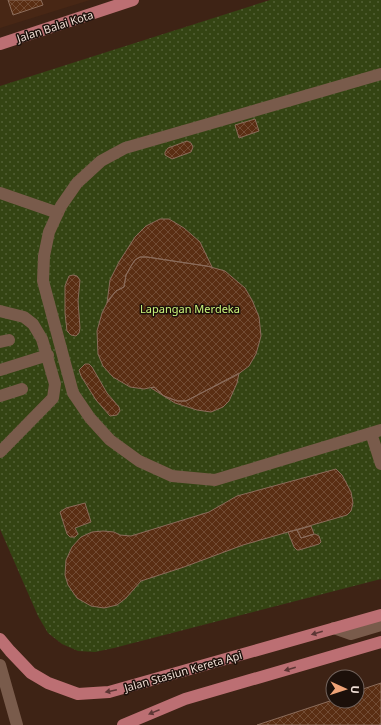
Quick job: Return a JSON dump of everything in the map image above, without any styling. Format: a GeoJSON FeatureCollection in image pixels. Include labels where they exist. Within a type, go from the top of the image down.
{"type":"FeatureCollection","features":[{"type":"Feature","properties":{"kind":"main road","name":"Jalan Balai Kota"},"geometry":{"type":"LineString","coordinates":[[0,44],[133,0]]}},
{"type":"Feature","properties":{"kind":"main road","name":"Jalan Stasiun Kereta Api"},"geometry":{"type":"LineString","coordinates":[[0,639],[31,673],[48,683],[78,694],[109,692],[381,614]]}},
{"type":"Feature","properties":{"kind":"main road"},"geometry":{"type":"LineString","coordinates":[[123,725],[185,699],[381,642]]}},
{"type":"Feature","properties":{"kind":"street"},"geometry":{"type":"LineString","coordinates":[[381,74],[126,148],[101,161],[77,183],[61,206],[49,232],[44,256],[43,281],[73,393],[90,418],[110,440],[139,461],[172,476],[215,480],[376,431],[381,464]]}},
{"type":"Feature","properties":{"kind":"street"},"geometry":{"type":"LineString","coordinates":[[0,193],[58,213]]}},
{"type":"Feature","properties":{"kind":"street"},"geometry":{"type":"LineString","coordinates":[[0,311],[24,317],[33,324],[42,339],[48,355],[55,384],[52,398],[0,452]]}},
{"type":"Feature","properties":{"kind":"street"},"geometry":{"type":"LineString","coordinates":[[0,370],[48,355]]}},
{"type":"Feature","properties":{"kind":"street"},"geometry":{"type":"LineString","coordinates":[[0,396],[22,389]]}},
{"type":"Feature","properties":{"kind":"street"},"geometry":{"type":"LineString","coordinates":[[334,628],[351,634],[381,625]]}},
{"type":"Feature","properties":{"kind":"street"},"geometry":{"type":"LineString","coordinates":[[0,665],[17,725]]}},
{"type":"Feature","properties":{"kind":"shaded area"},"geometry":{"type":"Polygon","coordinates":[[[0,0],[90,0],[0,28],[0,0]]]}},
{"type":"Feature","properties":{"kind":"green space","name":"Lapangan Merdeka"},"geometry":{"type":"Polygon","coordinates":[[[270,0],[381,0],[381,579],[114,648],[95,652],[78,651],[62,644],[48,633],[38,616],[0,529],[0,86],[270,0]]]}},
{"type":"Feature","properties":{"kind":"building"},"geometry":{"type":"Polygon","coordinates":[[[8,0],[41,0],[43,5],[13,15],[8,0]]]}},
{"type":"Feature","properties":{"kind":"building"},"geometry":{"type":"Polygon","coordinates":[[[255,119],[259,131],[239,138],[235,125],[255,119]]]}},
{"type":"Feature","properties":{"kind":"building"},"geometry":{"type":"Polygon","coordinates":[[[187,141],[191,143],[193,147],[191,152],[172,159],[165,155],[168,148],[187,141]]]}},
{"type":"Feature","properties":{"kind":"building"},"geometry":{"type":"Polygon","coordinates":[[[160,219],[169,219],[184,228],[200,242],[212,267],[140,257],[135,260],[126,275],[124,287],[116,291],[107,303],[110,280],[119,262],[135,237],[146,226],[160,219]]]}},
{"type":"Feature","properties":{"kind":"building"},"geometry":{"type":"Polygon","coordinates":[[[140,257],[207,266],[225,271],[245,288],[259,317],[261,336],[256,354],[249,366],[237,375],[186,401],[177,401],[164,396],[154,387],[144,389],[130,387],[113,377],[103,366],[98,354],[97,331],[102,313],[109,299],[116,291],[124,287],[126,275],[135,260],[140,257]]]}},
{"type":"Feature","properties":{"kind":"building"},"geometry":{"type":"Polygon","coordinates":[[[69,276],[77,276],[80,280],[78,301],[80,328],[79,333],[76,336],[71,335],[67,331],[65,313],[65,286],[69,276]]]}},
{"type":"Feature","properties":{"kind":"building"},"geometry":{"type":"Polygon","coordinates":[[[85,364],[89,364],[92,367],[107,393],[119,407],[120,411],[117,415],[110,416],[96,400],[81,376],[79,370],[85,364]]]}},
{"type":"Feature","properties":{"kind":"building"},"geometry":{"type":"Polygon","coordinates":[[[239,373],[237,383],[229,401],[223,407],[211,412],[197,410],[175,403],[151,388],[154,387],[164,396],[177,401],[186,401],[239,373]]]}},
{"type":"Feature","properties":{"kind":"building"},"geometry":{"type":"Polygon","coordinates":[[[336,469],[342,475],[351,492],[353,503],[351,511],[347,515],[243,545],[141,581],[126,598],[117,605],[104,608],[91,606],[77,598],[68,585],[65,575],[66,560],[72,547],[81,537],[92,532],[114,532],[120,535],[131,536],[209,512],[237,496],[336,469]]]}},
{"type":"Feature","properties":{"kind":"building"},"geometry":{"type":"Polygon","coordinates":[[[85,503],[91,522],[75,528],[78,534],[75,537],[70,537],[67,534],[60,512],[66,508],[85,503]]]}},
{"type":"Feature","properties":{"kind":"building"},"geometry":{"type":"Polygon","coordinates":[[[311,526],[314,534],[301,538],[297,530],[311,526]]]}},
{"type":"Feature","properties":{"kind":"building"},"geometry":{"type":"Polygon","coordinates":[[[297,530],[301,538],[315,534],[319,536],[321,542],[319,544],[297,550],[294,547],[288,532],[297,530]]]}},
{"type":"Feature","properties":{"kind":"building"},"geometry":{"type":"Polygon","coordinates":[[[381,683],[381,725],[257,725],[325,703],[325,709],[365,709],[365,688],[381,683]]]}}]}
